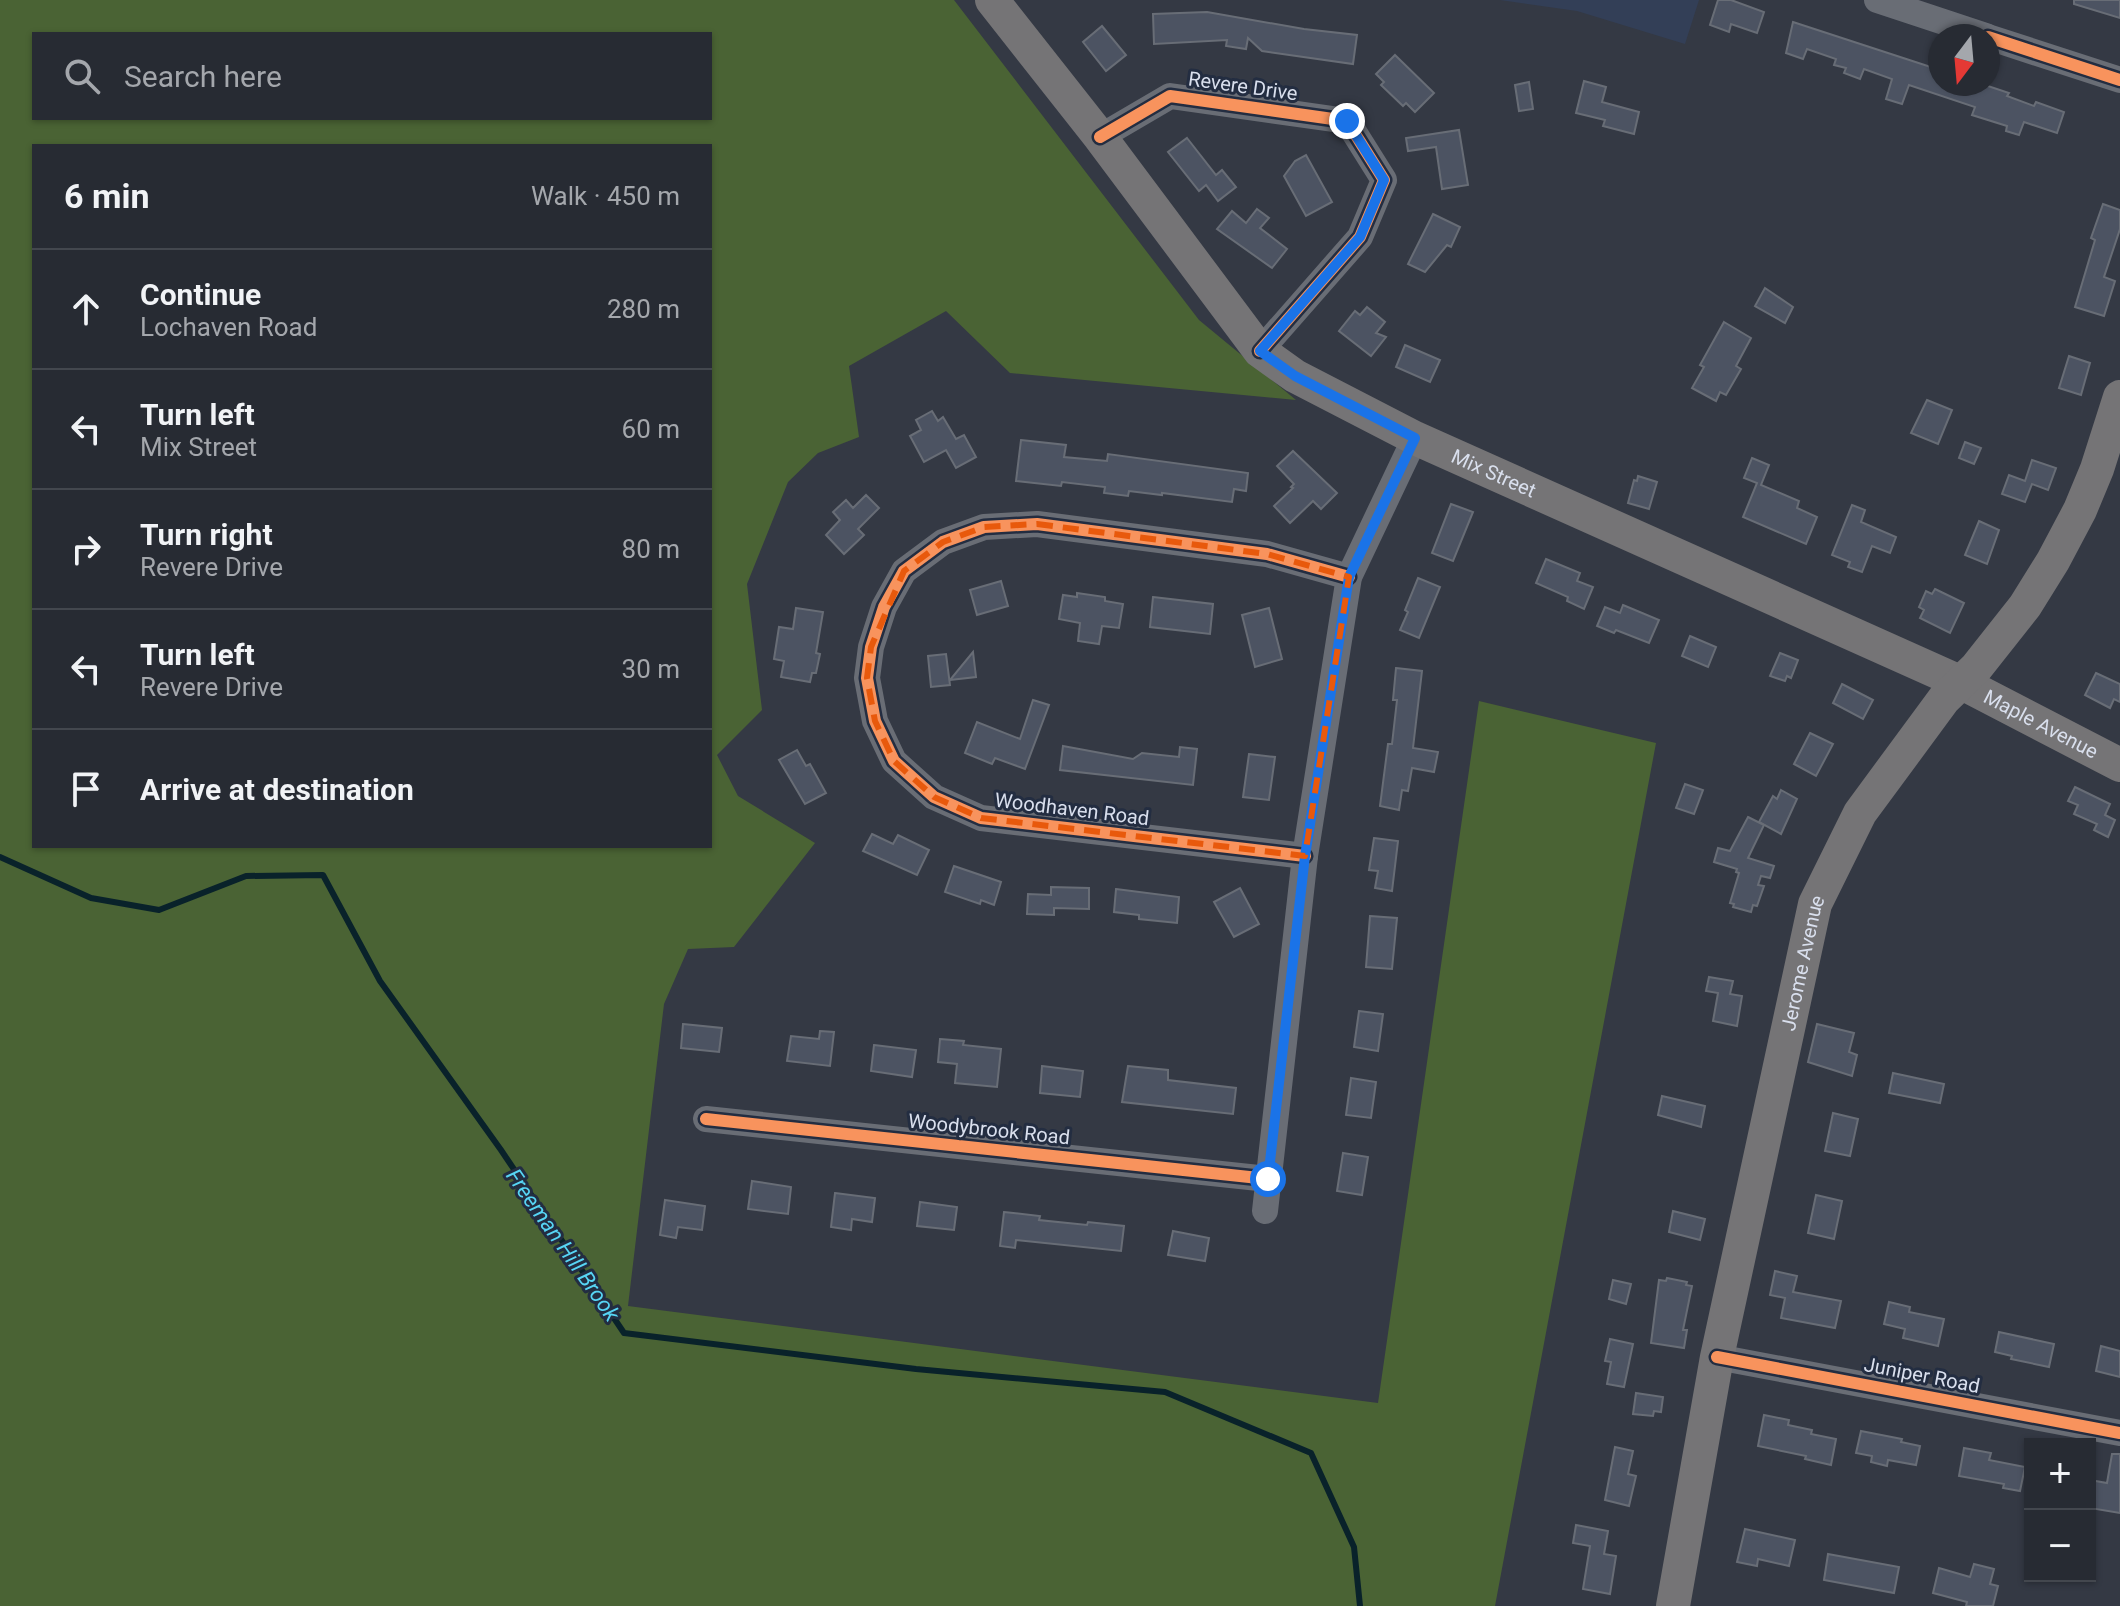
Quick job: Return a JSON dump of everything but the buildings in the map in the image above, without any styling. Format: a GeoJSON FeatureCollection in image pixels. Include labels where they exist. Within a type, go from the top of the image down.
{"type":"FeatureCollection","features":[{"type":"Feature","properties":{"kind":"main road","name":"Mix Street"},"geometry":{"type":"LineString","coordinates":[[992,0],[1100,137],[1260,351],[1295,376],[1415,438],[1962,683]]}},
{"type":"Feature","properties":{"kind":"main road","name":"Jerome Avenue"},"geometry":{"type":"LineString","coordinates":[[1673,1606],[1717,1357],[1815,904],[1860,813],[1944,699],[1962,683],[2025,606],[2053,561],[2097,469],[2120,397]]}},
{"type":"Feature","properties":{"kind":"main road","name":"Maple Avenue"},"geometry":{"type":"LineString","coordinates":[[1962,683],[2120,765]]}},
{"type":"Feature","properties":{"kind":"street"},"geometry":{"type":"LineString","coordinates":[[1877,0],[1950,24]]}},
{"type":"Feature","properties":{"kind":"street"},"geometry":{"type":"LineString","coordinates":[[2000,40],[2120,80]]}},
{"type":"Feature","properties":{"kind":"street","name":"Revere Drive"},"geometry":{"type":"LineString","coordinates":[[1100,137],[1170,96],[1347,121],[1384,180],[1360,237],[1260,351]]}},
{"type":"Feature","properties":{"kind":"street"},"geometry":{"type":"LineString","coordinates":[[1265,1211],[1305,856],[1349,577],[1415,438]]}},
{"type":"Feature","properties":{"kind":"street","name":"Woodhaven Road"},"geometry":{"type":"LineString","coordinates":[[1305,856],[981,818],[934,797],[894,761],[875,721],[867,678],[871,647],[884,607],[904,571],[943,542],[984,527],[1037,524],[1267,554],[1349,577]]}},
{"type":"Feature","properties":{"kind":"street","name":"Woodybrook Road"},"geometry":{"type":"LineString","coordinates":[[706,1119],[1268,1179]]}},
{"type":"Feature","properties":{"kind":"street","name":"Juniper Road"},"geometry":{"type":"LineString","coordinates":[[1717,1357],[2120,1433]]}},
{"type":"Feature","properties":{"kind":"highlighted area"},"geometry":{"type":"Polygon","coordinates":[[[1037,524],[1267,554],[1349,577],[1305,856],[981,818],[934,797],[894,761],[875,721],[867,678],[871,647],[904,571],[943,542],[984,527],[1037,524]]]}},
{"type":"Feature","properties":{"kind":"shaded area"},"geometry":{"type":"Polygon","coordinates":[[[1500,0],[1699,0],[1685,44],[1577,11],[1500,0]]]}},
{"type":"Feature","properties":{"kind":"green space"},"geometry":{"type":"Polygon","coordinates":[[[0,0],[954,0],[1199,320],[1296,400],[1010,373],[946,311],[849,366],[859,437],[818,453],[788,482],[747,584],[762,710],[717,755],[738,796],[815,843],[734,947],[688,949],[664,1004],[628,1306],[1378,1403],[1479,701],[1656,743],[1495,1606],[0,1606],[0,0]]]}},
{"type":"Feature","properties":{"kind":"waterway","name":"Freeman Hill Brook"},"geometry":{"type":"LineString","coordinates":[[0,857],[91,898],[159,910],[246,876],[323,875],[380,981],[501,1150],[624,1333],[916,1369],[1165,1392],[1311,1453],[1354,1547],[1360,1606]]}},
{"type":"Feature","properties":{"kind":"cycle path"},"geometry":{"type":"LineString","coordinates":[[2000,41],[2120,80]]}},
{"type":"Feature","properties":{"kind":"cycle path"},"geometry":{"type":"LineString","coordinates":[[1100,137],[1170,96],[1347,121],[1384,180],[1360,237],[1260,351]]}},
{"type":"Feature","properties":{"kind":"cycle path"},"geometry":{"type":"LineString","coordinates":[[1305,856],[981,818],[934,797],[894,761],[875,721],[867,678],[871,647],[884,607],[904,571],[943,542],[984,527],[1037,524],[1267,554],[1349,577]]}},
{"type":"Feature","properties":{"kind":"cycle path"},"geometry":{"type":"LineString","coordinates":[[706,1119],[1268,1179]]}},
{"type":"Feature","properties":{"kind":"cycle path"},"geometry":{"type":"LineString","coordinates":[[1717,1357],[2120,1433]]}},
{"type":"Feature","properties":{"kind":"route"},"geometry":{"type":"LineString","coordinates":[[1268,1179],[1305,856],[1349,577],[1415,438],[1295,376],[1260,351],[1360,237],[1384,180],[1347,121]]}}]}
